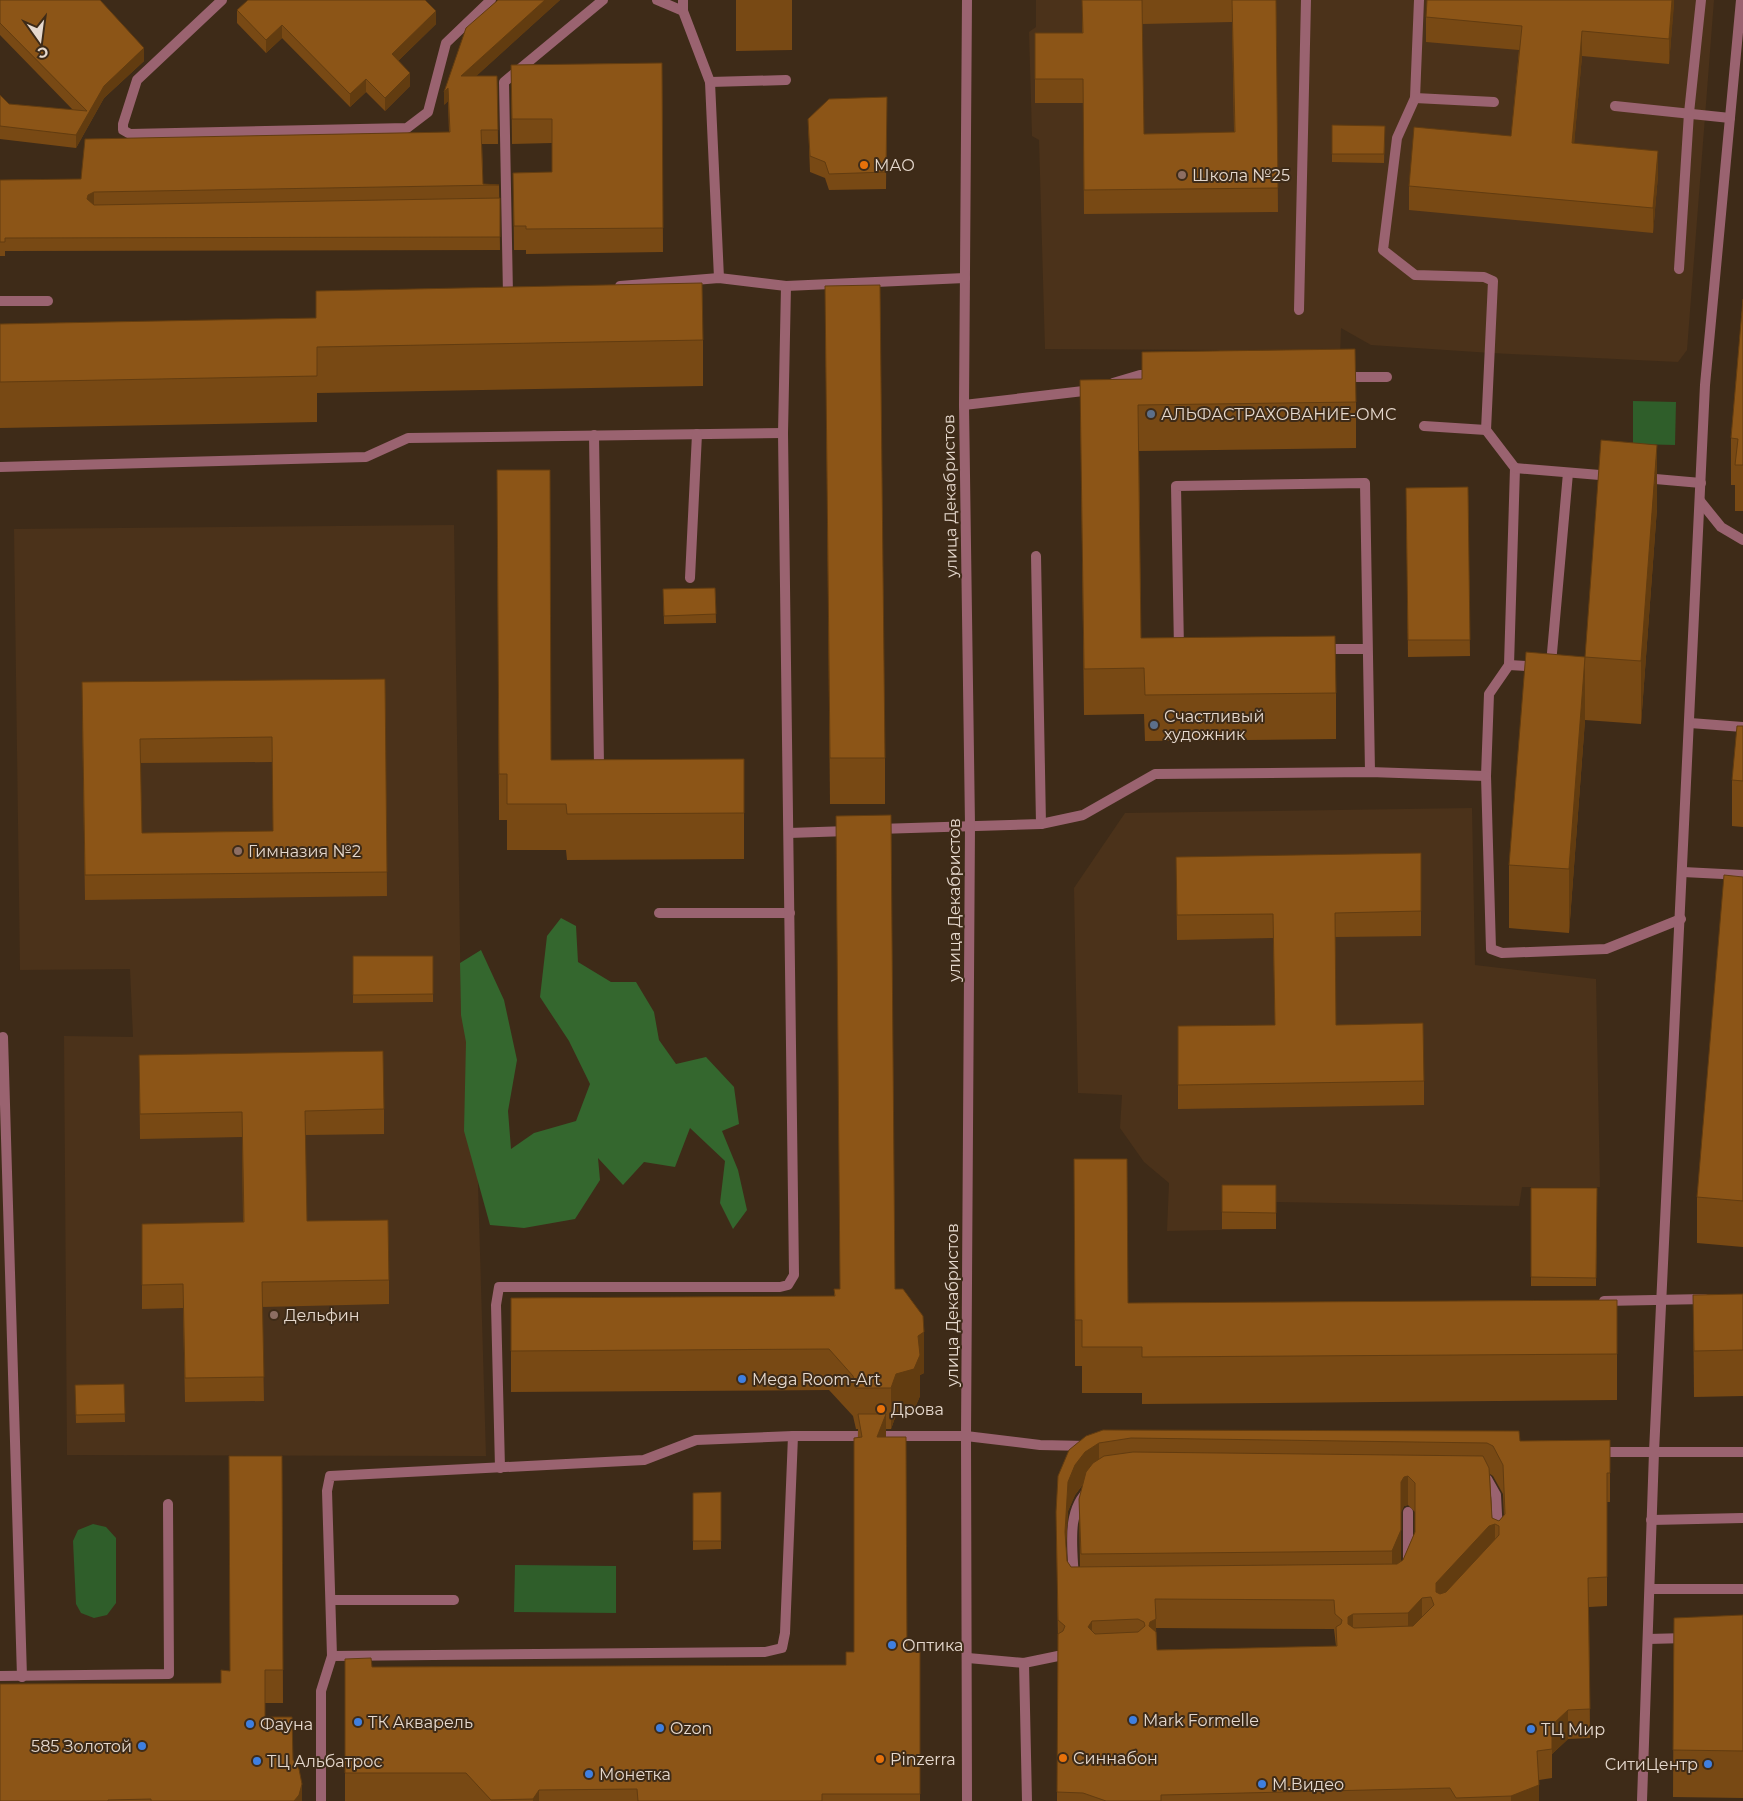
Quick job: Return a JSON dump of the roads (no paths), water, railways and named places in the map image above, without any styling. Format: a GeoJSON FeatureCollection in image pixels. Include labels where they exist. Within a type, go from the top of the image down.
{"type":"FeatureCollection","features":[{"type":"Feature","properties":{"kind":"street"},"geometry":{"type":"LineString","coordinates":[[222,0],[137,80],[123,124],[124,130],[130,134],[406,128],[428,112],[446,43],[491,0]]}},
{"type":"Feature","properties":{"kind":"street"},"geometry":{"type":"LineString","coordinates":[[528,293],[508,295],[502,205],[504,82],[604,0]]}},
{"type":"Feature","properties":{"kind":"street"},"geometry":{"type":"LineString","coordinates":[[657,0],[683,11]]}},
{"type":"Feature","properties":{"kind":"street"},"geometry":{"type":"LineString","coordinates":[[683,0],[683,11],[710,82],[719,278]]}},
{"type":"Feature","properties":{"kind":"street","name":"улица Декабристов"},"geometry":{"type":"LineString","coordinates":[[967,0],[964,405],[970,825],[966,1436],[967,1801]]}},
{"type":"Feature","properties":{"kind":"street"},"geometry":{"type":"LineString","coordinates":[[1300,310],[1306,0]]}},
{"type":"Feature","properties":{"kind":"street"},"geometry":{"type":"LineString","coordinates":[[1419,0],[1415,98],[1397,138],[1383,250],[1415,275],[1484,277],[1493,281],[1486,430],[1516,468],[1510,666],[1489,694],[1486,776],[1491,950],[1502,953],[1606,949],[1681,919]]}},
{"type":"Feature","properties":{"kind":"street"},"geometry":{"type":"LineString","coordinates":[[1679,269],[1689,113],[1702,0]]}},
{"type":"Feature","properties":{"kind":"street"},"geometry":{"type":"LineString","coordinates":[[1642,1801],[1654,1452],[1663,1300],[1705,386],[1742,0]]}},
{"type":"Feature","properties":{"kind":"street"},"geometry":{"type":"LineString","coordinates":[[710,82],[786,80]]}},
{"type":"Feature","properties":{"kind":"street"},"geometry":{"type":"LineString","coordinates":[[1415,98],[1494,102]]}},
{"type":"Feature","properties":{"kind":"street"},"geometry":{"type":"LineString","coordinates":[[1615,106],[1730,118]]}},
{"type":"Feature","properties":{"kind":"street"},"geometry":{"type":"LineString","coordinates":[[614,286],[719,278],[786,286],[925,278],[965,278]]}},
{"type":"Feature","properties":{"kind":"street"},"geometry":{"type":"LineString","coordinates":[[500,1468],[496,1305],[499,1287],[780,1287],[788,1285],[794,1275],[783,433],[786,286]]}},
{"type":"Feature","properties":{"kind":"street"},"geometry":{"type":"LineString","coordinates":[[0,300],[48,301]]}},
{"type":"Feature","properties":{"kind":"street"},"geometry":{"type":"LineString","coordinates":[[964,405],[1084,392],[1140,375],[1170,375]]}},
{"type":"Feature","properties":{"kind":"street"},"geometry":{"type":"LineString","coordinates":[[1328,377],[1387,377]]}},
{"type":"Feature","properties":{"kind":"street"},"geometry":{"type":"LineString","coordinates":[[1424,426],[1486,430]]}},
{"type":"Feature","properties":{"kind":"street"},"geometry":{"type":"LineString","coordinates":[[0,467],[366,457],[408,438],[783,433]]}},
{"type":"Feature","properties":{"kind":"street"},"geometry":{"type":"LineString","coordinates":[[690,578],[697,434]]}},
{"type":"Feature","properties":{"kind":"street"},"geometry":{"type":"LineString","coordinates":[[594,435],[599,765]]}},
{"type":"Feature","properties":{"kind":"street"},"geometry":{"type":"LineString","coordinates":[[1516,468],[1700,483]]}},
{"type":"Feature","properties":{"kind":"street"},"geometry":{"type":"LineString","coordinates":[[1510,666],[1544,667],[1551,664],[1568,472]]}},
{"type":"Feature","properties":{"kind":"street"},"geometry":{"type":"LineString","coordinates":[[1190,651],[1179,651],[1177,637],[1176,486],[1365,483],[1366,649],[1370,772]]}},
{"type":"Feature","properties":{"kind":"street"},"geometry":{"type":"LineString","coordinates":[[1700,501],[1721,527],[1743,540]]}},
{"type":"Feature","properties":{"kind":"street"},"geometry":{"type":"LineString","coordinates":[[1036,556],[1041,824]]}},
{"type":"Feature","properties":{"kind":"street"},"geometry":{"type":"LineString","coordinates":[[1318,650],[1366,649]]}},
{"type":"Feature","properties":{"kind":"street"},"geometry":{"type":"LineString","coordinates":[[1690,723],[1743,728]]}},
{"type":"Feature","properties":{"kind":"street"},"geometry":{"type":"LineString","coordinates":[[789,834],[970,825],[1041,824],[1083,815],[1155,774],[1370,772],[1486,776]]}},
{"type":"Feature","properties":{"kind":"street"},"geometry":{"type":"LineString","coordinates":[[1683,872],[1743,875]]}},
{"type":"Feature","properties":{"kind":"street"},"geometry":{"type":"LineString","coordinates":[[659,913],[790,913]]}},
{"type":"Feature","properties":{"kind":"street"},"geometry":{"type":"LineString","coordinates":[[0,1038],[3,1038],[22,1677]]}},
{"type":"Feature","properties":{"kind":"street"},"geometry":{"type":"LineString","coordinates":[[1594,1301],[1716,1299]]}},
{"type":"Feature","properties":{"kind":"street"},"geometry":{"type":"LineString","coordinates":[[332,1656],[765,1652],[782,1648],[785,1633],[793,1436]]}},
{"type":"Feature","properties":{"kind":"street"},"geometry":{"type":"LineString","coordinates":[[321,1801],[321,1691],[332,1656],[328,1491],[330,1476],[644,1460],[696,1440],[793,1436],[966,1436],[1040,1445],[1100,1446]]}},
{"type":"Feature","properties":{"kind":"street"},"geometry":{"type":"LineString","coordinates":[[1585,1451],[1743,1452]]}},
{"type":"Feature","properties":{"kind":"street"},"geometry":{"type":"LineString","coordinates":[[1467,1478],[1487,1479],[1496,1495],[1498,1544]]}},
{"type":"Feature","properties":{"kind":"street"},"geometry":{"type":"LineString","coordinates":[[1084,1590],[1074,1590],[1072,1524],[1079,1498],[1100,1479]]}},
{"type":"Feature","properties":{"kind":"street"},"geometry":{"type":"LineString","coordinates":[[0,1676],[169,1674],[168,1504]]}},
{"type":"Feature","properties":{"kind":"street"},"geometry":{"type":"LineString","coordinates":[[1405,1570],[1408,1561],[1408,1512]]}},
{"type":"Feature","properties":{"kind":"street"},"geometry":{"type":"LineString","coordinates":[[1651,1520],[1743,1518]]}},
{"type":"Feature","properties":{"kind":"street"},"geometry":{"type":"LineString","coordinates":[[1650,1589],[1743,1589]]}},
{"type":"Feature","properties":{"kind":"street"},"geometry":{"type":"LineString","coordinates":[[332,1600],[454,1600]]}},
{"type":"Feature","properties":{"kind":"street"},"geometry":{"type":"LineString","coordinates":[[1648,1640],[1695,1638]]}},
{"type":"Feature","properties":{"kind":"street"},"geometry":{"type":"LineString","coordinates":[[968,1658],[1024,1663],[1058,1656]]}},
{"type":"Feature","properties":{"kind":"street"},"geometry":{"type":"LineString","coordinates":[[1024,1663],[1027,1801]]}},
{"type":"Feature","properties":{"kind":"place","name":"МАО"},"geometry":{"type":"Point","coordinates":[864,165]}},
{"type":"Feature","properties":{"kind":"place","name":"Школа №25"},"geometry":{"type":"Point","coordinates":[1182,175]}},
{"type":"Feature","properties":{"kind":"place","name":"АЛЬФАСТРАХОВАНИЕ-ОМС"},"geometry":{"type":"Point","coordinates":[1151,414]}},
{"type":"Feature","properties":{"kind":"place","name":"Счастливый художник"},"geometry":{"type":"Point","coordinates":[1154,725]}},
{"type":"Feature","properties":{"kind":"place","name":"Гимназия №2"},"geometry":{"type":"Point","coordinates":[238,851]}},
{"type":"Feature","properties":{"kind":"place","name":"Дельфин"},"geometry":{"type":"Point","coordinates":[274,1315]}},
{"type":"Feature","properties":{"kind":"place","name":"Mega Room-Art"},"geometry":{"type":"Point","coordinates":[742,1379]}},
{"type":"Feature","properties":{"kind":"place","name":"Дрова"},"geometry":{"type":"Point","coordinates":[881,1409]}},
{"type":"Feature","properties":{"kind":"place","name":"Оптика"},"geometry":{"type":"Point","coordinates":[892,1645]}},
{"type":"Feature","properties":{"kind":"place","name":"Mark Formelle"},"geometry":{"type":"Point","coordinates":[1133,1720]}},
{"type":"Feature","properties":{"kind":"place","name":"ТК Акварель"},"geometry":{"type":"Point","coordinates":[358,1722]}},
{"type":"Feature","properties":{"kind":"place","name":"Фауна"},"geometry":{"type":"Point","coordinates":[250,1724]}},
{"type":"Feature","properties":{"kind":"place","name":"Ozon"},"geometry":{"type":"Point","coordinates":[660,1728]}},
{"type":"Feature","properties":{"kind":"place","name":"ТЦ Мир"},"geometry":{"type":"Point","coordinates":[1531,1729]}},
{"type":"Feature","properties":{"kind":"place","name":"585 Золотой"},"geometry":{"type":"Point","coordinates":[142,1746]}},
{"type":"Feature","properties":{"kind":"place","name":"Синнабон"},"geometry":{"type":"Point","coordinates":[1063,1758]}},
{"type":"Feature","properties":{"kind":"place","name":"Pinzerra"},"geometry":{"type":"Point","coordinates":[880,1759]}},
{"type":"Feature","properties":{"kind":"place","name":"ТЦ Альбатрос"},"geometry":{"type":"Point","coordinates":[257,1761]}},
{"type":"Feature","properties":{"kind":"place","name":"СитиЦентр"},"geometry":{"type":"Point","coordinates":[1708,1764]}},
{"type":"Feature","properties":{"kind":"place","name":"Монетка"},"geometry":{"type":"Point","coordinates":[589,1774]}},
{"type":"Feature","properties":{"kind":"place","name":"М.Видео"},"geometry":{"type":"Point","coordinates":[1262,1784]}}]}
